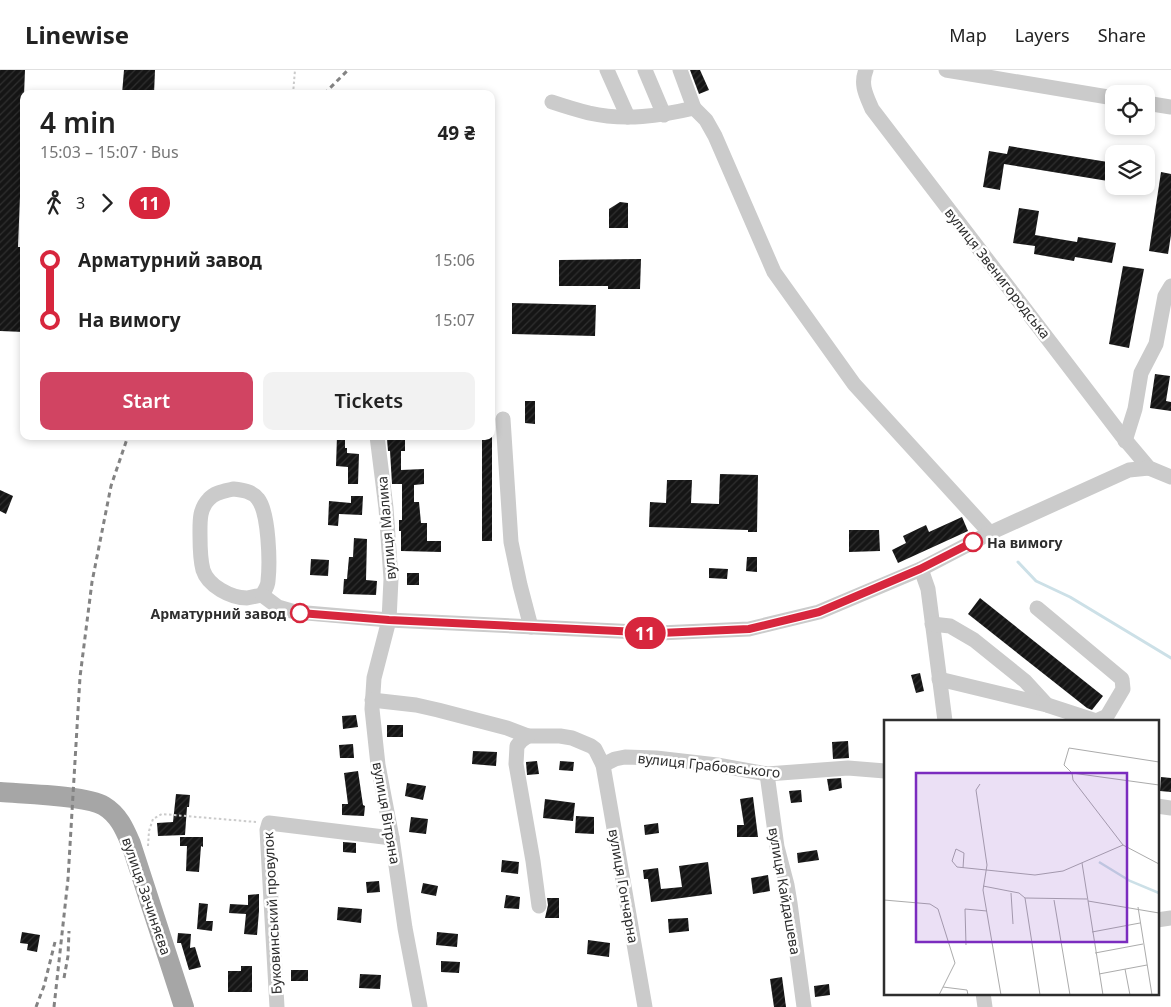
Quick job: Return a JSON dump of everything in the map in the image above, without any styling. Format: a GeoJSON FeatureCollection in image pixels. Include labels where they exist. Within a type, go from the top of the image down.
{"type":"FeatureCollection","features":[{"type":"Feature","properties":{"kind":"main road","name":"вулиця Зачиняєва"},"geometry":{"type":"LineString","coordinates":[[0,792],[74,798],[104,806],[114,814],[123,826],[130,844],[184,1007]]}},
{"type":"Feature","properties":{"kind":"street"},"geometry":{"type":"LineString","coordinates":[[607,70],[628,117]]}},
{"type":"Feature","properties":{"kind":"street"},"geometry":{"type":"LineString","coordinates":[[645,70],[664,115]]}},
{"type":"Feature","properties":{"kind":"street"},"geometry":{"type":"LineString","coordinates":[[680,70],[694,108],[706,120],[715,136],[774,272],[854,384],[990,533]]}},
{"type":"Feature","properties":{"kind":"street","name":"вулиця Звенигородська"},"geometry":{"type":"LineString","coordinates":[[866,70],[862,79],[864,91],[872,109],[1125,441],[1150,468],[1171,477]]}},
{"type":"Feature","properties":{"kind":"street"},"geometry":{"type":"LineString","coordinates":[[946,70],[1105,96]]}},
{"type":"Feature","properties":{"kind":"street"},"geometry":{"type":"LineString","coordinates":[[552,102],[589,113],[628,117],[664,115],[694,108]]}},
{"type":"Feature","properties":{"kind":"street"},"geometry":{"type":"LineString","coordinates":[[1155,104],[1171,107]]}},
{"type":"Feature","properties":{"kind":"street"},"geometry":{"type":"LineString","coordinates":[[1125,441],[1135,409],[1141,373],[1156,344],[1165,296],[1171,286]]}},
{"type":"Feature","properties":{"kind":"street"},"geometry":{"type":"LineString","coordinates":[[504,419],[511,542],[531,627]]}},
{"type":"Feature","properties":{"kind":"street","name":"вулиця Малика"},"geometry":{"type":"LineString","coordinates":[[378,440],[386,508],[391,579],[389,620]]}},
{"type":"Feature","properties":{"kind":"street"},"geometry":{"type":"LineString","coordinates":[[262,595],[268,582],[269,548],[264,513],[258,499],[248,492],[234,488],[210,497],[202,507],[200,517],[203,572],[212,584],[227,593],[245,598],[262,595],[278,607],[295,612],[389,620],[660,633],[749,629],[819,612],[920,569],[990,533],[1129,470],[1150,468]]}},
{"type":"Feature","properties":{"kind":"street"},"geometry":{"type":"LineString","coordinates":[[920,569],[928,589],[945,720]]}},
{"type":"Feature","properties":{"kind":"street"},"geometry":{"type":"LineString","coordinates":[[1037,608],[1122,679],[1124,686],[1107,716],[1099,720]]}},
{"type":"Feature","properties":{"kind":"street","name":"вулиця Вітряна"},"geometry":{"type":"LineString","coordinates":[[389,620],[374,678],[373,722],[378,765],[420,1007]]}},
{"type":"Feature","properties":{"kind":"street"},"geometry":{"type":"LineString","coordinates":[[932,624],[950,626],[974,640],[1025,682],[1047,705]]}},
{"type":"Feature","properties":{"kind":"street"},"geometry":{"type":"LineString","coordinates":[[939,679],[1047,705],[1093,720]]}},
{"type":"Feature","properties":{"kind":"street"},"geometry":{"type":"LineString","coordinates":[[372,700],[431,708],[507,728],[528,736],[560,736],[579,740],[595,749],[603,765]]}},
{"type":"Feature","properties":{"kind":"street"},"geometry":{"type":"LineString","coordinates":[[528,736],[521,740],[517,746],[516,764],[539,906]]}},
{"type":"Feature","properties":{"kind":"street","name":"вулиця Грабовського"},"geometry":{"type":"LineString","coordinates":[[603,765],[615,759],[625,757],[656,758],[717,765],[767,774],[848,768],[884,771]]}},
{"type":"Feature","properties":{"kind":"street","name":"вулиця Гончарна"},"geometry":{"type":"LineString","coordinates":[[603,765],[645,1007]]}},
{"type":"Feature","properties":{"kind":"street","name":"вулиця Кайдашева"},"geometry":{"type":"LineString","coordinates":[[767,774],[777,847],[790,903],[804,1007]]}},
{"type":"Feature","properties":{"kind":"street"},"geometry":{"type":"LineString","coordinates":[[1158,806],[1171,808]]}},
{"type":"Feature","properties":{"kind":"street","name":"Буковинський провулок"},"geometry":{"type":"LineString","coordinates":[[277,1007],[268,836],[269,823],[392,838]]}},
{"type":"Feature","properties":{"kind":"street"},"geometry":{"type":"LineString","coordinates":[[1158,920],[1171,918]]}},
{"type":"Feature","properties":{"kind":"street"},"geometry":{"type":"LineString","coordinates":[[983,994],[985,1007]]}},
{"type":"Feature","properties":{"kind":"path"},"geometry":{"type":"LineString","coordinates":[[292,90],[295,70]]}},
{"type":"Feature","properties":{"kind":"path"},"geometry":{"type":"LineString","coordinates":[[148,851],[149,831],[153,819],[162,814],[269,823]]}},
{"type":"Feature","properties":{"kind":"building"},"geometry":{"type":"Polygon","coordinates":[[[0,70],[25,70],[24,90],[20,90],[18,247],[20,247],[20,332],[0,331],[0,70]]]}},
{"type":"Feature","properties":{"kind":"building"},"geometry":{"type":"Polygon","coordinates":[[[124,70],[155,70],[154,90],[122,90],[124,70]]]}},
{"type":"Feature","properties":{"kind":"building"},"geometry":{"type":"Polygon","coordinates":[[[690,70],[700,70],[709,90],[699,94],[690,70]]]}},
{"type":"Feature","properties":{"kind":"building"},"geometry":{"type":"Polygon","coordinates":[[[1009,146],[1105,162],[1105,181],[1004,164],[1000,190],[983,187],[989,151],[1007,154],[1009,146]]]}},
{"type":"Feature","properties":{"kind":"building"},"geometry":{"type":"Polygon","coordinates":[[[1161,172],[1171,174],[1171,235],[1168,254],[1149,251],[1161,172]]]}},
{"type":"Feature","properties":{"kind":"building"},"geometry":{"type":"Polygon","coordinates":[[[620,202],[628,203],[628,228],[609,228],[609,209],[620,202]]]}},
{"type":"Feature","properties":{"kind":"building"},"geometry":{"type":"Polygon","coordinates":[[[1019,208],[1039,211],[1035,235],[1077,242],[1078,237],[1116,243],[1112,263],[1075,257],[1074,261],[1034,254],[1035,246],[1013,243],[1019,208]]]}},
{"type":"Feature","properties":{"kind":"building"},"geometry":{"type":"Polygon","coordinates":[[[641,259],[640,289],[608,289],[608,286],[559,286],[559,260],[641,259]]]}},
{"type":"Feature","properties":{"kind":"building"},"geometry":{"type":"Polygon","coordinates":[[[1123,266],[1144,269],[1129,348],[1109,344],[1123,266]]]}},
{"type":"Feature","properties":{"kind":"building"},"geometry":{"type":"Polygon","coordinates":[[[512,303],[596,305],[595,336],[512,334],[512,303]]]}},
{"type":"Feature","properties":{"kind":"building"},"geometry":{"type":"Polygon","coordinates":[[[1155,374],[1170,376],[1166,401],[1171,402],[1171,411],[1150,408],[1155,374]]]}},
{"type":"Feature","properties":{"kind":"building"},"geometry":{"type":"Polygon","coordinates":[[[525,401],[535,401],[535,424],[525,423],[525,401]]]}},
{"type":"Feature","properties":{"kind":"building"},"geometry":{"type":"Polygon","coordinates":[[[337,440],[345,440],[347,453],[359,454],[358,484],[348,484],[348,467],[336,466],[337,440]]]}},
{"type":"Feature","properties":{"kind":"building"},"geometry":{"type":"Polygon","coordinates":[[[387,440],[405,440],[405,451],[401,451],[401,470],[424,469],[424,484],[414,485],[414,502],[419,502],[421,523],[427,523],[427,541],[441,541],[441,552],[401,551],[399,520],[402,520],[402,484],[392,484],[390,451],[388,451],[387,440]]]}},
{"type":"Feature","properties":{"kind":"building"},"geometry":{"type":"Polygon","coordinates":[[[482,440],[492,440],[492,541],[482,541],[482,440]]]}},
{"type":"Feature","properties":{"kind":"building"},"geometry":{"type":"Polygon","coordinates":[[[720,474],[758,475],[757,532],[748,532],[748,530],[649,527],[650,502],[666,503],[667,480],[692,480],[691,503],[719,504],[720,474]]]}},
{"type":"Feature","properties":{"kind":"building"},"geometry":{"type":"Polygon","coordinates":[[[0,490],[13,496],[6,514],[0,511],[0,490]]]}},
{"type":"Feature","properties":{"kind":"building"},"geometry":{"type":"Polygon","coordinates":[[[351,496],[363,496],[362,515],[339,514],[338,526],[328,525],[329,501],[351,503],[351,496]]]}},
{"type":"Feature","properties":{"kind":"building"},"geometry":{"type":"Polygon","coordinates":[[[962,517],[968,531],[898,563],[892,550],[906,543],[903,536],[926,525],[929,532],[962,517]]]}},
{"type":"Feature","properties":{"kind":"building"},"geometry":{"type":"Polygon","coordinates":[[[849,530],[879,530],[880,551],[849,552],[849,530]]]}},
{"type":"Feature","properties":{"kind":"building"},"geometry":{"type":"Polygon","coordinates":[[[354,538],[367,539],[366,580],[377,581],[376,595],[343,594],[344,579],[347,579],[349,557],[353,557],[354,538]]]}},
{"type":"Feature","properties":{"kind":"building"},"geometry":{"type":"Polygon","coordinates":[[[747,557],[757,557],[757,572],[746,571],[747,557]]]}},
{"type":"Feature","properties":{"kind":"building"},"geometry":{"type":"Polygon","coordinates":[[[311,559],[329,560],[328,576],[310,575],[311,559]]]}},
{"type":"Feature","properties":{"kind":"building"},"geometry":{"type":"Polygon","coordinates":[[[709,568],[728,569],[727,579],[709,578],[709,568]]]}},
{"type":"Feature","properties":{"kind":"building"},"geometry":{"type":"Polygon","coordinates":[[[407,573],[419,573],[419,585],[407,585],[407,573]]]}},
{"type":"Feature","properties":{"kind":"building"},"geometry":{"type":"Polygon","coordinates":[[[980,598],[1103,696],[1092,710],[968,614],[980,598]]]}},
{"type":"Feature","properties":{"kind":"building"},"geometry":{"type":"Polygon","coordinates":[[[920,673],[924,691],[916,693],[911,675],[920,673]]]}},
{"type":"Feature","properties":{"kind":"building"},"geometry":{"type":"Polygon","coordinates":[[[356,715],[358,727],[343,729],[342,716],[356,715]]]}},
{"type":"Feature","properties":{"kind":"building"},"geometry":{"type":"Polygon","coordinates":[[[387,725],[403,725],[403,737],[387,737],[387,725]]]}},
{"type":"Feature","properties":{"kind":"building"},"geometry":{"type":"Polygon","coordinates":[[[848,741],[849,758],[833,759],[832,742],[848,741]]]}},
{"type":"Feature","properties":{"kind":"building"},"geometry":{"type":"Polygon","coordinates":[[[353,744],[354,758],[340,758],[339,745],[353,744]]]}},
{"type":"Feature","properties":{"kind":"building"},"geometry":{"type":"Polygon","coordinates":[[[473,751],[497,752],[496,766],[472,764],[473,751]]]}},
{"type":"Feature","properties":{"kind":"building"},"geometry":{"type":"Polygon","coordinates":[[[537,761],[539,774],[527,775],[526,762],[537,761]]]}},
{"type":"Feature","properties":{"kind":"building"},"geometry":{"type":"Polygon","coordinates":[[[560,761],[574,762],[573,771],[559,770],[560,761]]]}},
{"type":"Feature","properties":{"kind":"building"},"geometry":{"type":"Polygon","coordinates":[[[358,771],[363,805],[365,806],[364,816],[342,815],[342,804],[348,804],[344,773],[358,771]]]}},
{"type":"Feature","properties":{"kind":"building"},"geometry":{"type":"Polygon","coordinates":[[[1161,777],[1171,778],[1171,792],[1160,791],[1161,777]]]}},
{"type":"Feature","properties":{"kind":"building"},"geometry":{"type":"Polygon","coordinates":[[[841,778],[842,788],[829,791],[827,779],[841,778]]]}},
{"type":"Feature","properties":{"kind":"building"},"geometry":{"type":"Polygon","coordinates":[[[407,783],[426,786],[423,800],[405,796],[407,783]]]}},
{"type":"Feature","properties":{"kind":"building"},"geometry":{"type":"Polygon","coordinates":[[[801,790],[802,802],[791,803],[789,791],[801,790]]]}},
{"type":"Feature","properties":{"kind":"building"},"geometry":{"type":"Polygon","coordinates":[[[176,794],[190,795],[185,835],[158,836],[157,823],[173,822],[176,794]]]}},
{"type":"Feature","properties":{"kind":"building"},"geometry":{"type":"Polygon","coordinates":[[[753,797],[758,837],[737,837],[737,825],[744,825],[740,799],[753,797]]]}},
{"type":"Feature","properties":{"kind":"building"},"geometry":{"type":"Polygon","coordinates":[[[545,799],[575,803],[573,821],[543,818],[545,799]]]}},
{"type":"Feature","properties":{"kind":"building"},"geometry":{"type":"Polygon","coordinates":[[[576,816],[594,817],[594,834],[575,833],[576,816]]]}},
{"type":"Feature","properties":{"kind":"building"},"geometry":{"type":"Polygon","coordinates":[[[411,817],[428,819],[426,834],[409,832],[411,817]]]}},
{"type":"Feature","properties":{"kind":"building"},"geometry":{"type":"Polygon","coordinates":[[[658,823],[659,833],[645,835],[644,825],[658,823]]]}},
{"type":"Feature","properties":{"kind":"building"},"geometry":{"type":"Polygon","coordinates":[[[180,837],[203,837],[199,872],[186,871],[187,846],[180,846],[180,837]]]}},
{"type":"Feature","properties":{"kind":"building"},"geometry":{"type":"Polygon","coordinates":[[[343,842],[356,843],[356,853],[343,852],[343,842]]]}},
{"type":"Feature","properties":{"kind":"building"},"geometry":{"type":"Polygon","coordinates":[[[817,850],[819,860],[798,863],[797,853],[817,850]]]}},
{"type":"Feature","properties":{"kind":"building"},"geometry":{"type":"Polygon","coordinates":[[[502,860],[519,862],[518,874],[501,872],[502,860]]]}},
{"type":"Feature","properties":{"kind":"building"},"geometry":{"type":"Polygon","coordinates":[[[708,862],[712,894],[651,902],[648,879],[644,879],[643,870],[658,868],[661,889],[682,887],[679,866],[708,862]]]}},
{"type":"Feature","properties":{"kind":"building"},"geometry":{"type":"Polygon","coordinates":[[[768,875],[770,891],[753,894],[751,878],[768,875]]]}},
{"type":"Feature","properties":{"kind":"building"},"geometry":{"type":"Polygon","coordinates":[[[379,881],[380,892],[367,893],[366,882],[379,881]]]}},
{"type":"Feature","properties":{"kind":"building"},"geometry":{"type":"Polygon","coordinates":[[[423,883],[438,886],[436,896],[421,893],[423,883]]]}},
{"type":"Feature","properties":{"kind":"building"},"geometry":{"type":"Polygon","coordinates":[[[259,894],[257,935],[244,934],[246,914],[229,913],[230,904],[248,905],[248,895],[259,894]]]}},
{"type":"Feature","properties":{"kind":"building"},"geometry":{"type":"Polygon","coordinates":[[[506,895],[520,897],[519,909],[504,908],[506,895]]]}},
{"type":"Feature","properties":{"kind":"building"},"geometry":{"type":"Polygon","coordinates":[[[547,898],[559,898],[559,918],[545,918],[548,905],[547,898]]]}},
{"type":"Feature","properties":{"kind":"building"},"geometry":{"type":"Polygon","coordinates":[[[199,903],[208,904],[206,921],[213,921],[212,931],[197,929],[199,903]]]}},
{"type":"Feature","properties":{"kind":"building"},"geometry":{"type":"Polygon","coordinates":[[[338,907],[362,909],[361,923],[337,920],[338,907]]]}},
{"type":"Feature","properties":{"kind":"building"},"geometry":{"type":"Polygon","coordinates":[[[688,918],[689,931],[669,933],[668,919],[688,918]]]}},
{"type":"Feature","properties":{"kind":"building"},"geometry":{"type":"Polygon","coordinates":[[[22,932],[40,935],[37,952],[27,950],[28,944],[20,943],[22,932]]]}},
{"type":"Feature","properties":{"kind":"building"},"geometry":{"type":"Polygon","coordinates":[[[437,932],[458,934],[457,947],[436,945],[437,932]]]}},
{"type":"Feature","properties":{"kind":"building"},"geometry":{"type":"Polygon","coordinates":[[[178,933],[191,934],[190,948],[195,947],[201,967],[189,970],[181,943],[177,943],[178,933]]]}},
{"type":"Feature","properties":{"kind":"building"},"geometry":{"type":"Polygon","coordinates":[[[588,940],[610,943],[609,957],[587,954],[588,940]]]}},
{"type":"Feature","properties":{"kind":"building"},"geometry":{"type":"Polygon","coordinates":[[[441,961],[460,962],[459,973],[441,972],[441,961]]]}},
{"type":"Feature","properties":{"kind":"building"},"geometry":{"type":"Polygon","coordinates":[[[241,966],[252,966],[252,992],[228,992],[228,971],[241,971],[241,966]]]}},
{"type":"Feature","properties":{"kind":"building"},"geometry":{"type":"Polygon","coordinates":[[[291,970],[308,970],[308,981],[291,981],[291,970]]]}},
{"type":"Feature","properties":{"kind":"building"},"geometry":{"type":"Polygon","coordinates":[[[360,974],[381,975],[380,989],[359,988],[360,974]]]}},
{"type":"Feature","properties":{"kind":"building"},"geometry":{"type":"Polygon","coordinates":[[[782,977],[786,1007],[774,1007],[770,979],[782,977]]]}},
{"type":"Feature","properties":{"kind":"building"},"geometry":{"type":"Polygon","coordinates":[[[829,984],[830,995],[815,997],[814,986],[829,984]]]}},
{"type":"Feature","properties":{"kind":"waterway"},"geometry":{"type":"LineString","coordinates":[[1018,562],[1036,581],[1070,597],[1171,658]]}},
{"type":"Feature","properties":{"kind":"railway"},"geometry":{"type":"LineString","coordinates":[[328,90],[348,70]]}},
{"type":"Feature","properties":{"kind":"railway"},"geometry":{"type":"LineString","coordinates":[[54,1007],[68,879],[80,677],[92,582],[111,486],[127,440]]}},
{"type":"Feature","properties":{"kind":"railway"},"geometry":{"type":"LineString","coordinates":[[64,978],[68,956],[69,931]]}},
{"type":"Feature","properties":{"kind":"railway"},"geometry":{"type":"LineString","coordinates":[[36,1007],[44,986],[55,942]]}},
{"type":"Feature","properties":{"kind":"bus line","name":"11"},"geometry":{"type":"LineString","coordinates":[[300,613],[389,620],[660,633],[749,629],[819,612],[920,569],[973,542]]}},
{"type":"Feature","properties":{"kind":"place","name":"На вимогу"},"geometry":{"type":"Point","coordinates":[973,542]}},
{"type":"Feature","properties":{"kind":"place","name":"Арматурний завод"},"geometry":{"type":"Point","coordinates":[300,613]}}]}
